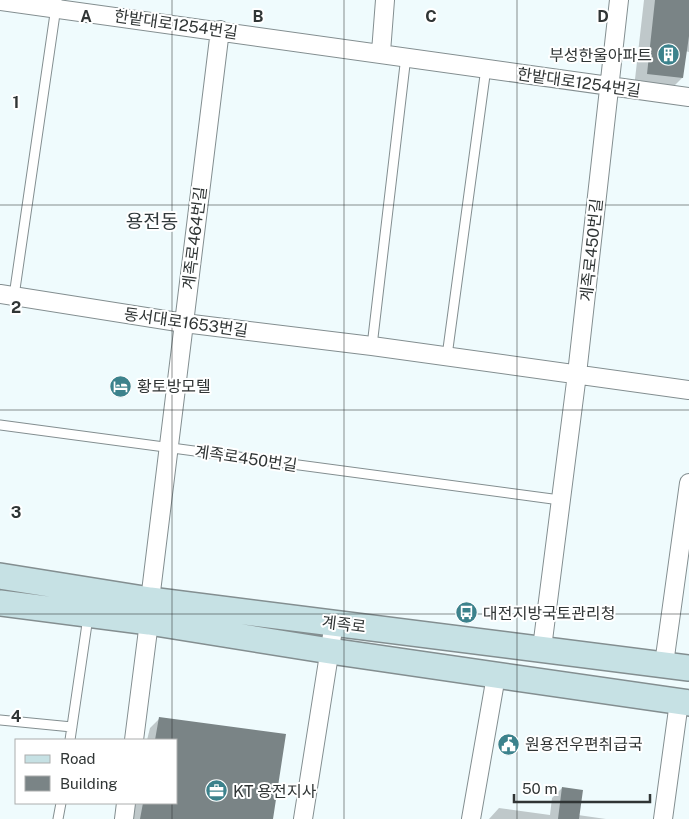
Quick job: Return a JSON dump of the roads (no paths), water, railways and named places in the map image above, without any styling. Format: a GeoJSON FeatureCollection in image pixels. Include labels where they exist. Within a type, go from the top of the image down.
{"type":"FeatureCollection","features":[{"type":"Feature","properties":{"kind":"main road","name":"계족로"},"geometry":{"type":"LineString","coordinates":[[0,576],[330,652],[684,702]]}},
{"type":"Feature","properties":{"kind":"main road","name":"계족로"},"geometry":{"type":"LineString","coordinates":[[0,604],[88,614],[150,611],[334,623],[689,668]]}},
{"type":"Feature","properties":{"kind":"street","name":"한밭대로1254번길"},"geometry":{"type":"LineString","coordinates":[[0,0],[56,4],[220,30],[689,97]]}},
{"type":"Feature","properties":{"kind":"street"},"geometry":{"type":"LineString","coordinates":[[381,52],[385,0]]}},
{"type":"Feature","properties":{"kind":"street","name":"계족로450번길"},"geometry":{"type":"LineString","coordinates":[[542,648],[577,374],[619,0]]}},
{"type":"Feature","properties":{"kind":"street","name":"계족로464번길"},"geometry":{"type":"LineString","coordinates":[[134,739],[220,30]]}},
{"type":"Feature","properties":{"kind":"street","name":"동서대로1653번길"},"geometry":{"type":"LineString","coordinates":[[7,295],[184,323],[372,346],[689,390]]}},
{"type":"Feature","properties":{"kind":"street"},"geometry":{"type":"LineString","coordinates":[[664,664],[689,484]]}},
{"type":"Feature","properties":{"kind":"street"},"geometry":{"type":"LineString","coordinates":[[303,819],[334,623]]}},
{"type":"Feature","properties":{"kind":"street"},"geometry":{"type":"LineString","coordinates":[[471,819],[496,676]]}},
{"type":"Feature","properties":{"kind":"street"},"geometry":{"type":"LineString","coordinates":[[662,819],[684,702]]}},
{"type":"Feature","properties":{"kind":"street"},"geometry":{"type":"LineString","coordinates":[[124,819],[126,804]]}},
{"type":"Feature","properties":{"kind":"lane"},"geometry":{"type":"LineString","coordinates":[[7,295],[56,4]]}},
{"type":"Feature","properties":{"kind":"lane"},"geometry":{"type":"LineString","coordinates":[[372,346],[406,56]]}},
{"type":"Feature","properties":{"kind":"lane"},"geometry":{"type":"LineString","coordinates":[[447,356],[486,68]]}},
{"type":"Feature","properties":{"kind":"lane"},"geometry":{"type":"LineString","coordinates":[[0,425],[170,448]]}},
{"type":"Feature","properties":{"kind":"lane","name":"계족로450번길"},"geometry":{"type":"LineString","coordinates":[[170,448],[560,500]]}},
{"type":"Feature","properties":{"kind":"lane"},"geometry":{"type":"LineString","coordinates":[[70,739],[88,614]]}},
{"type":"Feature","properties":{"kind":"lane"},"geometry":{"type":"LineString","coordinates":[[0,720],[72,727]]}},
{"type":"Feature","properties":{"kind":"lane"},"geometry":{"type":"LineString","coordinates":[[58,819],[61,804]]}},
{"type":"Feature","properties":{"kind":"place","name":"부성한울아파트"},"geometry":{"type":"Point","coordinates":[668,55]}},
{"type":"Feature","properties":{"kind":"place","name":"황토방모텔"},"geometry":{"type":"Point","coordinates":[121,386]}},
{"type":"Feature","properties":{"kind":"place","name":"대전지방국토관리청"},"geometry":{"type":"Point","coordinates":[467,613]}},
{"type":"Feature","properties":{"kind":"place","name":"원용전우편취급국"},"geometry":{"type":"Point","coordinates":[509,744]}},
{"type":"Feature","properties":{"kind":"place","name":"KT 용전지사"},"geometry":{"type":"Point","coordinates":[217,791]}},
{"type":"Feature","properties":{"kind":"district","name":"용전동"},"geometry":{"type":"Point","coordinates":[152,221]}}]}
